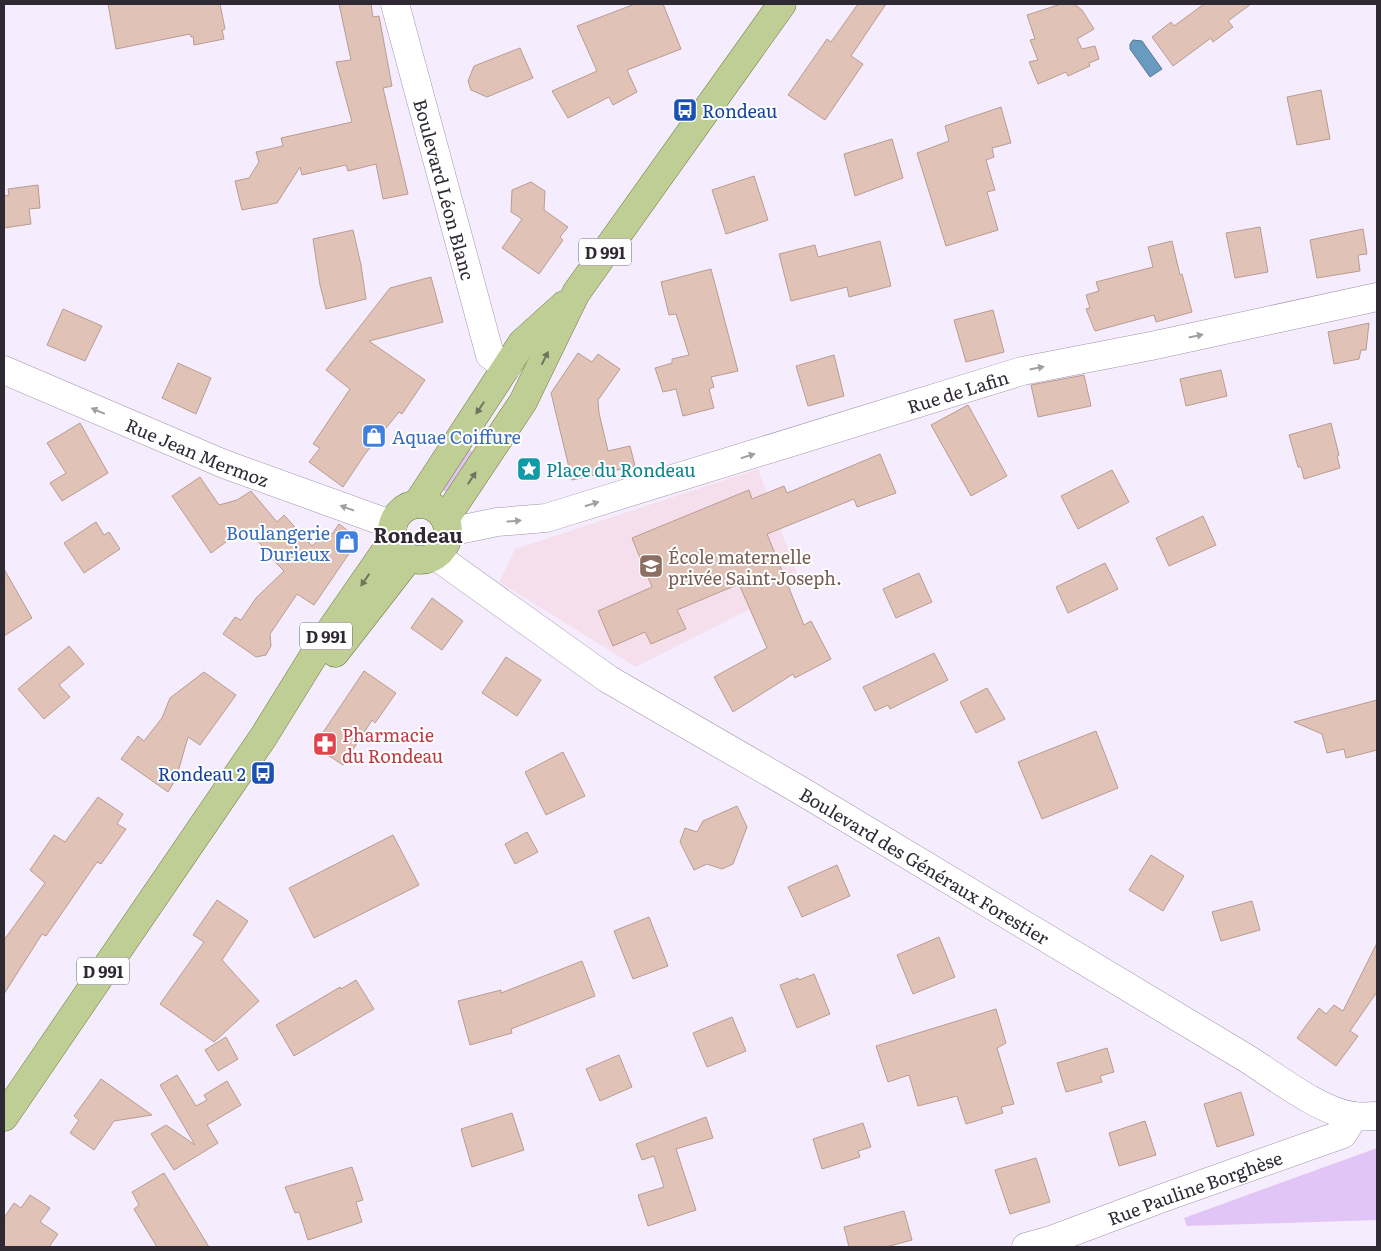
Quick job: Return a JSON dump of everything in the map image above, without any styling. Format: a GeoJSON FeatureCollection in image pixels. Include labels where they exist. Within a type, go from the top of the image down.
{"type":"FeatureCollection","features":[{"type":"Feature","properties":{"kind":"main road","name":"D 991"},"geometry":{"type":"LineString","coordinates":[[4,1117],[264,736],[319,646],[425,539],[524,402],[576,293],[782,4]]}},
{"type":"Feature","properties":{"kind":"main road","name":"D 991"},"geometry":{"type":"LineString","coordinates":[[425,539],[433,507],[426,504],[417,504],[522,343],[576,293]]}},
{"type":"Feature","properties":{"kind":"street","name":"Boulevard Léon Blanc"},"geometry":{"type":"LineString","coordinates":[[395,4],[490,355],[507,367]]}},
{"type":"Feature","properties":{"kind":"street","name":"Rue de Lafin"},"geometry":{"type":"LineString","coordinates":[[425,539],[497,522],[546,518],[1022,371],[1151,346],[1377,297]]}},
{"type":"Feature","properties":{"kind":"street","name":"Rue Jean Mermoz"},"geometry":{"type":"LineString","coordinates":[[4,370],[224,464],[425,539]]}},
{"type":"Feature","properties":{"kind":"street","name":"Boulevard des Généraux Forestier"},"geometry":{"type":"LineString","coordinates":[[425,539],[482,589],[608,679],[798,789],[1246,1058],[1306,1097],[1334,1111],[1366,1116]]}},
{"type":"Feature","properties":{"kind":"street","name":"Rue Pauline Borghèse"},"geometry":{"type":"LineString","coordinates":[[1026,1247],[1051,1240],[1343,1134],[1366,1116]]}},
{"type":"Feature","properties":{"kind":"shaded area"},"geometry":{"type":"Polygon","coordinates":[[[466,447],[478,456],[449,494],[441,489],[466,447]]]}},
{"type":"Feature","properties":{"kind":"shaded area","name":"École maternelle privée Saint-Joseph."},"geometry":{"type":"Polygon","coordinates":[[[758,469],[801,583],[636,667],[499,582],[515,549],[758,469]]]}},
{"type":"Feature","properties":{"kind":"shaded area"},"geometry":{"type":"Polygon","coordinates":[[[1377,1148],[1377,1220],[1187,1226],[1184,1218],[1377,1148]]]}},
{"type":"Feature","properties":{"kind":"water"},"geometry":{"type":"Polygon","coordinates":[[[1133,40],[1142,41],[1162,69],[1150,77],[1130,49],[1130,44],[1133,40]]]}},
{"type":"Feature","properties":{"kind":"building"},"geometry":{"type":"Polygon","coordinates":[[[108,4],[220,4],[225,29],[222,30],[224,39],[194,45],[193,36],[191,37],[190,34],[116,49],[108,4]]]}},
{"type":"Feature","properties":{"kind":"building"},"geometry":{"type":"Polygon","coordinates":[[[339,4],[371,4],[373,17],[379,16],[392,86],[383,88],[408,194],[383,199],[376,164],[348,171],[346,165],[302,175],[300,167],[277,203],[242,210],[235,181],[249,178],[259,162],[256,152],[283,146],[281,138],[352,122],[336,62],[351,60],[339,4]]]}},
{"type":"Feature","properties":{"kind":"building"},"geometry":{"type":"Polygon","coordinates":[[[635,4],[663,4],[681,49],[627,70],[637,92],[613,105],[609,97],[568,118],[552,91],[597,71],[577,26],[635,4]]]}},
{"type":"Feature","properties":{"kind":"building"},"geometry":{"type":"Polygon","coordinates":[[[858,4],[886,4],[851,56],[863,64],[825,120],[788,95],[827,39],[831,42],[858,4]]]}},
{"type":"Feature","properties":{"kind":"building"},"geometry":{"type":"Polygon","coordinates":[[[1061,4],[1074,4],[1082,10],[1094,29],[1077,39],[1082,49],[1095,46],[1099,59],[1089,63],[1090,66],[1068,76],[1066,72],[1038,84],[1029,62],[1038,60],[1030,40],[1035,39],[1027,15],[1061,4]]]}},
{"type":"Feature","properties":{"kind":"building"},"geometry":{"type":"Polygon","coordinates":[[[1204,4],[1251,4],[1228,21],[1233,27],[1213,42],[1211,38],[1173,66],[1152,37],[1171,22],[1174,26],[1204,4]]]}},
{"type":"Feature","properties":{"kind":"building"},"geometry":{"type":"Polygon","coordinates":[[[520,48],[533,78],[487,97],[471,90],[468,81],[474,66],[520,48]]]}},
{"type":"Feature","properties":{"kind":"building"},"geometry":{"type":"Polygon","coordinates":[[[1321,90],[1330,139],[1297,145],[1287,97],[1321,90]]]}},
{"type":"Feature","properties":{"kind":"building"},"geometry":{"type":"Polygon","coordinates":[[[1001,107],[1011,143],[992,148],[994,157],[986,160],[995,190],[987,192],[998,230],[946,246],[917,153],[949,141],[945,126],[1001,107]]]}},
{"type":"Feature","properties":{"kind":"building"},"geometry":{"type":"Polygon","coordinates":[[[892,139],[903,178],[855,196],[844,154],[892,139]]]}},
{"type":"Feature","properties":{"kind":"building"},"geometry":{"type":"Polygon","coordinates":[[[754,176],[768,220],[726,234],[712,190],[754,176]]]}},
{"type":"Feature","properties":{"kind":"building"},"geometry":{"type":"Polygon","coordinates":[[[531,182],[545,191],[544,210],[568,227],[560,237],[563,240],[539,274],[502,248],[522,219],[511,212],[512,190],[531,182]]]}},
{"type":"Feature","properties":{"kind":"building"},"geometry":{"type":"Polygon","coordinates":[[[38,185],[40,208],[29,209],[31,224],[4,228],[4,196],[9,195],[8,189],[38,185]]]}},
{"type":"Feature","properties":{"kind":"building"},"geometry":{"type":"Polygon","coordinates":[[[1260,227],[1268,272],[1235,278],[1226,233],[1260,227]]]}},
{"type":"Feature","properties":{"kind":"building"},"geometry":{"type":"Polygon","coordinates":[[[1363,229],[1367,254],[1358,255],[1360,271],[1317,278],[1310,240],[1363,229]]]}},
{"type":"Feature","properties":{"kind":"building"},"geometry":{"type":"Polygon","coordinates":[[[353,230],[366,299],[326,309],[320,285],[313,239],[353,230]]]}},
{"type":"Feature","properties":{"kind":"building"},"geometry":{"type":"Polygon","coordinates":[[[880,241],[891,286],[849,297],[847,287],[791,301],[779,254],[815,245],[818,257],[880,241]]]}},
{"type":"Feature","properties":{"kind":"building"},"geometry":{"type":"Polygon","coordinates":[[[1172,241],[1180,275],[1182,274],[1192,312],[1156,322],[1154,315],[1095,331],[1086,309],[1090,308],[1086,295],[1099,291],[1096,282],[1153,267],[1148,247],[1172,241]]]}},
{"type":"Feature","properties":{"kind":"building"},"geometry":{"type":"Polygon","coordinates":[[[711,269],[738,371],[711,377],[714,387],[709,389],[714,408],[683,416],[676,389],[663,392],[655,368],[672,363],[672,359],[689,355],[676,314],[669,315],[661,282],[711,269]]]}},
{"type":"Feature","properties":{"kind":"building"},"geometry":{"type":"Polygon","coordinates":[[[431,277],[443,322],[369,341],[425,380],[402,414],[399,412],[365,454],[343,487],[309,462],[320,448],[313,444],[350,389],[326,370],[390,288],[431,277]]]}},
{"type":"Feature","properties":{"kind":"building"},"geometry":{"type":"Polygon","coordinates":[[[63,309],[102,326],[85,361],[47,345],[63,309]]]}},
{"type":"Feature","properties":{"kind":"building"},"geometry":{"type":"Polygon","coordinates":[[[993,310],[1004,352],[966,362],[954,320],[993,310]]]}},
{"type":"Feature","properties":{"kind":"building"},"geometry":{"type":"Polygon","coordinates":[[[1369,323],[1366,350],[1361,350],[1359,359],[1334,364],[1328,332],[1369,323]]]}},
{"type":"Feature","properties":{"kind":"building"},"geometry":{"type":"Polygon","coordinates":[[[578,353],[592,362],[598,354],[620,369],[598,400],[599,413],[608,451],[630,446],[635,466],[572,480],[551,393],[578,353]]]}},
{"type":"Feature","properties":{"kind":"building"},"geometry":{"type":"Polygon","coordinates":[[[834,355],[844,396],[808,406],[796,366],[834,355]]]}},
{"type":"Feature","properties":{"kind":"building"},"geometry":{"type":"Polygon","coordinates":[[[178,363],[211,378],[196,414],[162,398],[178,363]]]}},
{"type":"Feature","properties":{"kind":"building"},"geometry":{"type":"Polygon","coordinates":[[[1221,370],[1227,396],[1186,406],[1180,379],[1221,370]]]}},
{"type":"Feature","properties":{"kind":"building"},"geometry":{"type":"Polygon","coordinates":[[[1084,375],[1091,406],[1038,417],[1031,385],[1084,375]]]}},
{"type":"Feature","properties":{"kind":"building"},"geometry":{"type":"Polygon","coordinates":[[[968,405],[1007,476],[971,496],[931,425],[968,405]]]}},
{"type":"Feature","properties":{"kind":"building"},"geometry":{"type":"Polygon","coordinates":[[[80,423],[108,473],[62,501],[50,483],[66,473],[47,443],[80,423]]]}},
{"type":"Feature","properties":{"kind":"building"},"geometry":{"type":"Polygon","coordinates":[[[1331,423],[1339,455],[1337,456],[1340,468],[1304,479],[1301,467],[1298,467],[1289,435],[1331,423]]]}},
{"type":"Feature","properties":{"kind":"building"},"geometry":{"type":"Polygon","coordinates":[[[880,454],[896,493],[857,507],[854,499],[767,534],[804,625],[811,621],[831,659],[795,678],[793,674],[733,712],[714,677],[767,648],[739,584],[677,610],[686,629],[651,644],[645,632],[613,646],[598,611],[652,587],[632,538],[749,490],[752,499],[784,486],[787,493],[880,454]]]}},
{"type":"Feature","properties":{"kind":"building"},"geometry":{"type":"Polygon","coordinates":[[[1112,470],[1129,502],[1078,529],[1061,496],[1112,470]]]}},
{"type":"Feature","properties":{"kind":"building"},"geometry":{"type":"Polygon","coordinates":[[[200,477],[219,505],[237,500],[251,491],[277,522],[284,515],[312,546],[328,531],[332,534],[339,524],[359,539],[314,605],[297,594],[270,634],[271,646],[266,655],[256,657],[223,634],[235,617],[241,620],[256,598],[284,571],[245,528],[211,553],[172,496],[200,477]]]}},
{"type":"Feature","properties":{"kind":"building"},"geometry":{"type":"Polygon","coordinates":[[[1203,516],[1216,545],[1169,566],[1156,538],[1203,516]]]}},
{"type":"Feature","properties":{"kind":"building"},"geometry":{"type":"Polygon","coordinates":[[[96,522],[104,535],[109,532],[120,549],[84,573],[64,543],[96,522]]]}},
{"type":"Feature","properties":{"kind":"building"},"geometry":{"type":"Polygon","coordinates":[[[1105,563],[1118,589],[1068,613],[1056,587],[1105,563]]]}},
{"type":"Feature","properties":{"kind":"building"},"geometry":{"type":"Polygon","coordinates":[[[4,569],[32,618],[4,636],[4,569]]]}},
{"type":"Feature","properties":{"kind":"building"},"geometry":{"type":"Polygon","coordinates":[[[919,573],[932,602],[896,618],[883,589],[919,573]]]}},
{"type":"Feature","properties":{"kind":"building"},"geometry":{"type":"Polygon","coordinates":[[[432,598],[463,621],[442,650],[411,628],[432,598]]]}},
{"type":"Feature","properties":{"kind":"building"},"geometry":{"type":"Polygon","coordinates":[[[69,646],[84,664],[59,685],[70,697],[44,719],[18,689],[69,646]]]}},
{"type":"Feature","properties":{"kind":"building"},"geometry":{"type":"Polygon","coordinates":[[[934,653],[948,680],[890,709],[888,705],[875,711],[863,687],[934,653]]]}},
{"type":"Feature","properties":{"kind":"building"},"geometry":{"type":"Polygon","coordinates":[[[506,657],[541,680],[517,716],[482,693],[506,657]]]}},
{"type":"Feature","properties":{"kind":"building"},"geometry":{"type":"Polygon","coordinates":[[[364,671],[396,693],[375,723],[372,720],[343,765],[314,746],[364,671]]]}},
{"type":"Feature","properties":{"kind":"building"},"geometry":{"type":"Polygon","coordinates":[[[204,672],[236,695],[200,745],[188,737],[176,779],[168,792],[121,759],[138,736],[144,741],[162,718],[170,698],[204,672]]]}},
{"type":"Feature","properties":{"kind":"building"},"geometry":{"type":"Polygon","coordinates":[[[987,688],[1005,719],[976,733],[960,702],[987,688]]]}},
{"type":"Feature","properties":{"kind":"building"},"geometry":{"type":"Polygon","coordinates":[[[1377,700],[1377,750],[1346,758],[1344,749],[1327,753],[1322,734],[1294,722],[1377,700]]]}},
{"type":"Feature","properties":{"kind":"building"},"geometry":{"type":"Polygon","coordinates":[[[1096,731],[1118,788],[1042,819],[1018,762],[1096,731]]]}},
{"type":"Feature","properties":{"kind":"building"},"geometry":{"type":"Polygon","coordinates":[[[563,752],[585,796],[546,815],[525,772],[563,752]]]}},
{"type":"Feature","properties":{"kind":"building"},"geometry":{"type":"Polygon","coordinates":[[[98,797],[123,814],[117,824],[126,829],[101,864],[97,862],[46,936],[42,934],[4,994],[4,940],[45,883],[30,870],[54,835],[65,842],[98,797]]]}},
{"type":"Feature","properties":{"kind":"building"},"geometry":{"type":"Polygon","coordinates":[[[737,806],[747,827],[733,864],[722,869],[707,864],[694,870],[680,842],[685,828],[697,832],[703,821],[737,806]]]}},
{"type":"Feature","properties":{"kind":"building"},"geometry":{"type":"Polygon","coordinates":[[[527,832],[538,852],[515,864],[505,844],[527,832]]]}},
{"type":"Feature","properties":{"kind":"building"},"geometry":{"type":"Polygon","coordinates":[[[393,835],[419,885],[314,938],[289,888],[393,835]]]}},
{"type":"Feature","properties":{"kind":"building"},"geometry":{"type":"Polygon","coordinates":[[[1151,855],[1184,876],[1163,911],[1129,890],[1151,855]]]}},
{"type":"Feature","properties":{"kind":"building"},"geometry":{"type":"Polygon","coordinates":[[[837,865],[850,896],[802,917],[788,887],[837,865]]]}},
{"type":"Feature","properties":{"kind":"building"},"geometry":{"type":"Polygon","coordinates":[[[217,900],[248,921],[222,960],[259,1001],[214,1042],[160,1004],[204,942],[193,935],[217,900]]]}},
{"type":"Feature","properties":{"kind":"building"},"geometry":{"type":"Polygon","coordinates":[[[1252,901],[1260,930],[1221,941],[1212,912],[1252,901]]]}},
{"type":"Feature","properties":{"kind":"building"},"geometry":{"type":"Polygon","coordinates":[[[649,917],[668,966],[633,979],[614,931],[649,917]]]}},
{"type":"Feature","properties":{"kind":"building"},"geometry":{"type":"Polygon","coordinates":[[[939,937],[955,977],[913,994],[897,955],[939,937]]]}},
{"type":"Feature","properties":{"kind":"building"},"geometry":{"type":"Polygon","coordinates":[[[1377,943],[1377,992],[1350,1031],[1358,1036],[1336,1066],[1297,1038],[1319,1008],[1326,1014],[1334,1005],[1343,1011],[1377,943]]]}},
{"type":"Feature","properties":{"kind":"building"},"geometry":{"type":"Polygon","coordinates":[[[582,961],[595,996],[511,1029],[512,1033],[470,1045],[458,1001],[501,990],[501,993],[582,961]]]}},
{"type":"Feature","properties":{"kind":"building"},"geometry":{"type":"Polygon","coordinates":[[[814,974],[830,1014],[797,1028],[780,985],[814,974]]]}},
{"type":"Feature","properties":{"kind":"building"},"geometry":{"type":"Polygon","coordinates":[[[356,980],[374,1009],[294,1056],[276,1025],[340,987],[341,989],[356,980]]]}},
{"type":"Feature","properties":{"kind":"building"},"geometry":{"type":"Polygon","coordinates":[[[996,1009],[1006,1043],[997,1048],[1014,1104],[1001,1107],[1003,1113],[966,1124],[957,1096],[918,1106],[909,1075],[888,1082],[876,1046],[996,1009]]]}},
{"type":"Feature","properties":{"kind":"building"},"geometry":{"type":"Polygon","coordinates":[[[732,1017],[746,1051],[707,1067],[693,1033],[732,1017]]]}},
{"type":"Feature","properties":{"kind":"building"},"geometry":{"type":"Polygon","coordinates":[[[226,1037],[238,1059],[218,1071],[205,1050],[226,1037]]]}},
{"type":"Feature","properties":{"kind":"building"},"geometry":{"type":"Polygon","coordinates":[[[1107,1048],[1114,1072],[1100,1076],[1102,1082],[1066,1092],[1057,1063],[1107,1048]]]}},
{"type":"Feature","properties":{"kind":"building"},"geometry":{"type":"Polygon","coordinates":[[[619,1055],[632,1087],[600,1101],[586,1069],[619,1055]]]}},
{"type":"Feature","properties":{"kind":"building"},"geometry":{"type":"Polygon","coordinates":[[[177,1075],[196,1106],[207,1100],[204,1095],[227,1081],[241,1105],[207,1125],[218,1143],[174,1170],[151,1134],[166,1125],[195,1145],[160,1085],[177,1075]]]}},
{"type":"Feature","properties":{"kind":"building"},"geometry":{"type":"Polygon","coordinates":[[[101,1079],[152,1115],[114,1121],[94,1150],[70,1133],[79,1120],[74,1116],[101,1079]]]}},
{"type":"Feature","properties":{"kind":"building"},"geometry":{"type":"Polygon","coordinates":[[[1241,1092],[1254,1135],[1217,1147],[1204,1104],[1241,1092]]]}},
{"type":"Feature","properties":{"kind":"building"},"geometry":{"type":"Polygon","coordinates":[[[512,1113],[524,1150],[472,1167],[461,1129],[512,1113]]]}},
{"type":"Feature","properties":{"kind":"building"},"geometry":{"type":"Polygon","coordinates":[[[706,1117],[713,1138],[676,1149],[696,1210],[648,1226],[638,1195],[664,1187],[654,1156],[642,1160],[636,1144],[706,1117]]]}},
{"type":"Feature","properties":{"kind":"building"},"geometry":{"type":"Polygon","coordinates":[[[1145,1121],[1156,1155],[1119,1166],[1109,1133],[1145,1121]]]}},
{"type":"Feature","properties":{"kind":"building"},"geometry":{"type":"Polygon","coordinates":[[[863,1123],[871,1147],[858,1151],[860,1157],[822,1169],[813,1139],[863,1123]]]}},
{"type":"Feature","properties":{"kind":"building"},"geometry":{"type":"Polygon","coordinates":[[[1036,1158],[1050,1202],[1010,1214],[995,1170],[1036,1158]]]}},
{"type":"Feature","properties":{"kind":"building"},"geometry":{"type":"Polygon","coordinates":[[[352,1167],[363,1200],[356,1202],[362,1222],[308,1240],[299,1212],[295,1213],[285,1187],[352,1167]]]}},
{"type":"Feature","properties":{"kind":"building"},"geometry":{"type":"Polygon","coordinates":[[[164,1173],[209,1247],[157,1247],[134,1209],[139,1205],[132,1192],[164,1173]]]}},
{"type":"Feature","properties":{"kind":"building"},"geometry":{"type":"Polygon","coordinates":[[[30,1195],[50,1208],[40,1222],[58,1234],[49,1247],[4,1247],[4,1218],[14,1203],[21,1208],[30,1195]]]}},
{"type":"Feature","properties":{"kind":"building"},"geometry":{"type":"Polygon","coordinates":[[[904,1211],[912,1240],[886,1247],[849,1247],[844,1227],[904,1211]]]}},
{"type":"Feature","properties":{"kind":"place","name":"Rondeau"},"geometry":{"type":"Point","coordinates":[685,110]}},
{"type":"Feature","properties":{"kind":"place","name":"Aquae Coiffure"},"geometry":{"type":"Point","coordinates":[374,436]}},
{"type":"Feature","properties":{"kind":"place","name":"Place du Rondeau"},"geometry":{"type":"Point","coordinates":[529,469]}},
{"type":"Feature","properties":{"kind":"place","name":"Boulangerie Durieux"},"geometry":{"type":"Point","coordinates":[347,542]}},
{"type":"Feature","properties":{"kind":"place","name":"École maternelle privée Saint-Joseph."},"geometry":{"type":"Point","coordinates":[651,566]}},
{"type":"Feature","properties":{"kind":"place","name":"Pharmacie du Rondeau"},"geometry":{"type":"Point","coordinates":[325,744]}},
{"type":"Feature","properties":{"kind":"place","name":"Rondeau 2"},"geometry":{"type":"Point","coordinates":[263,773]}},
{"type":"Feature","properties":{"kind":"district","name":"Rondeau"},"geometry":{"type":"Point","coordinates":[418,534]}}]}
